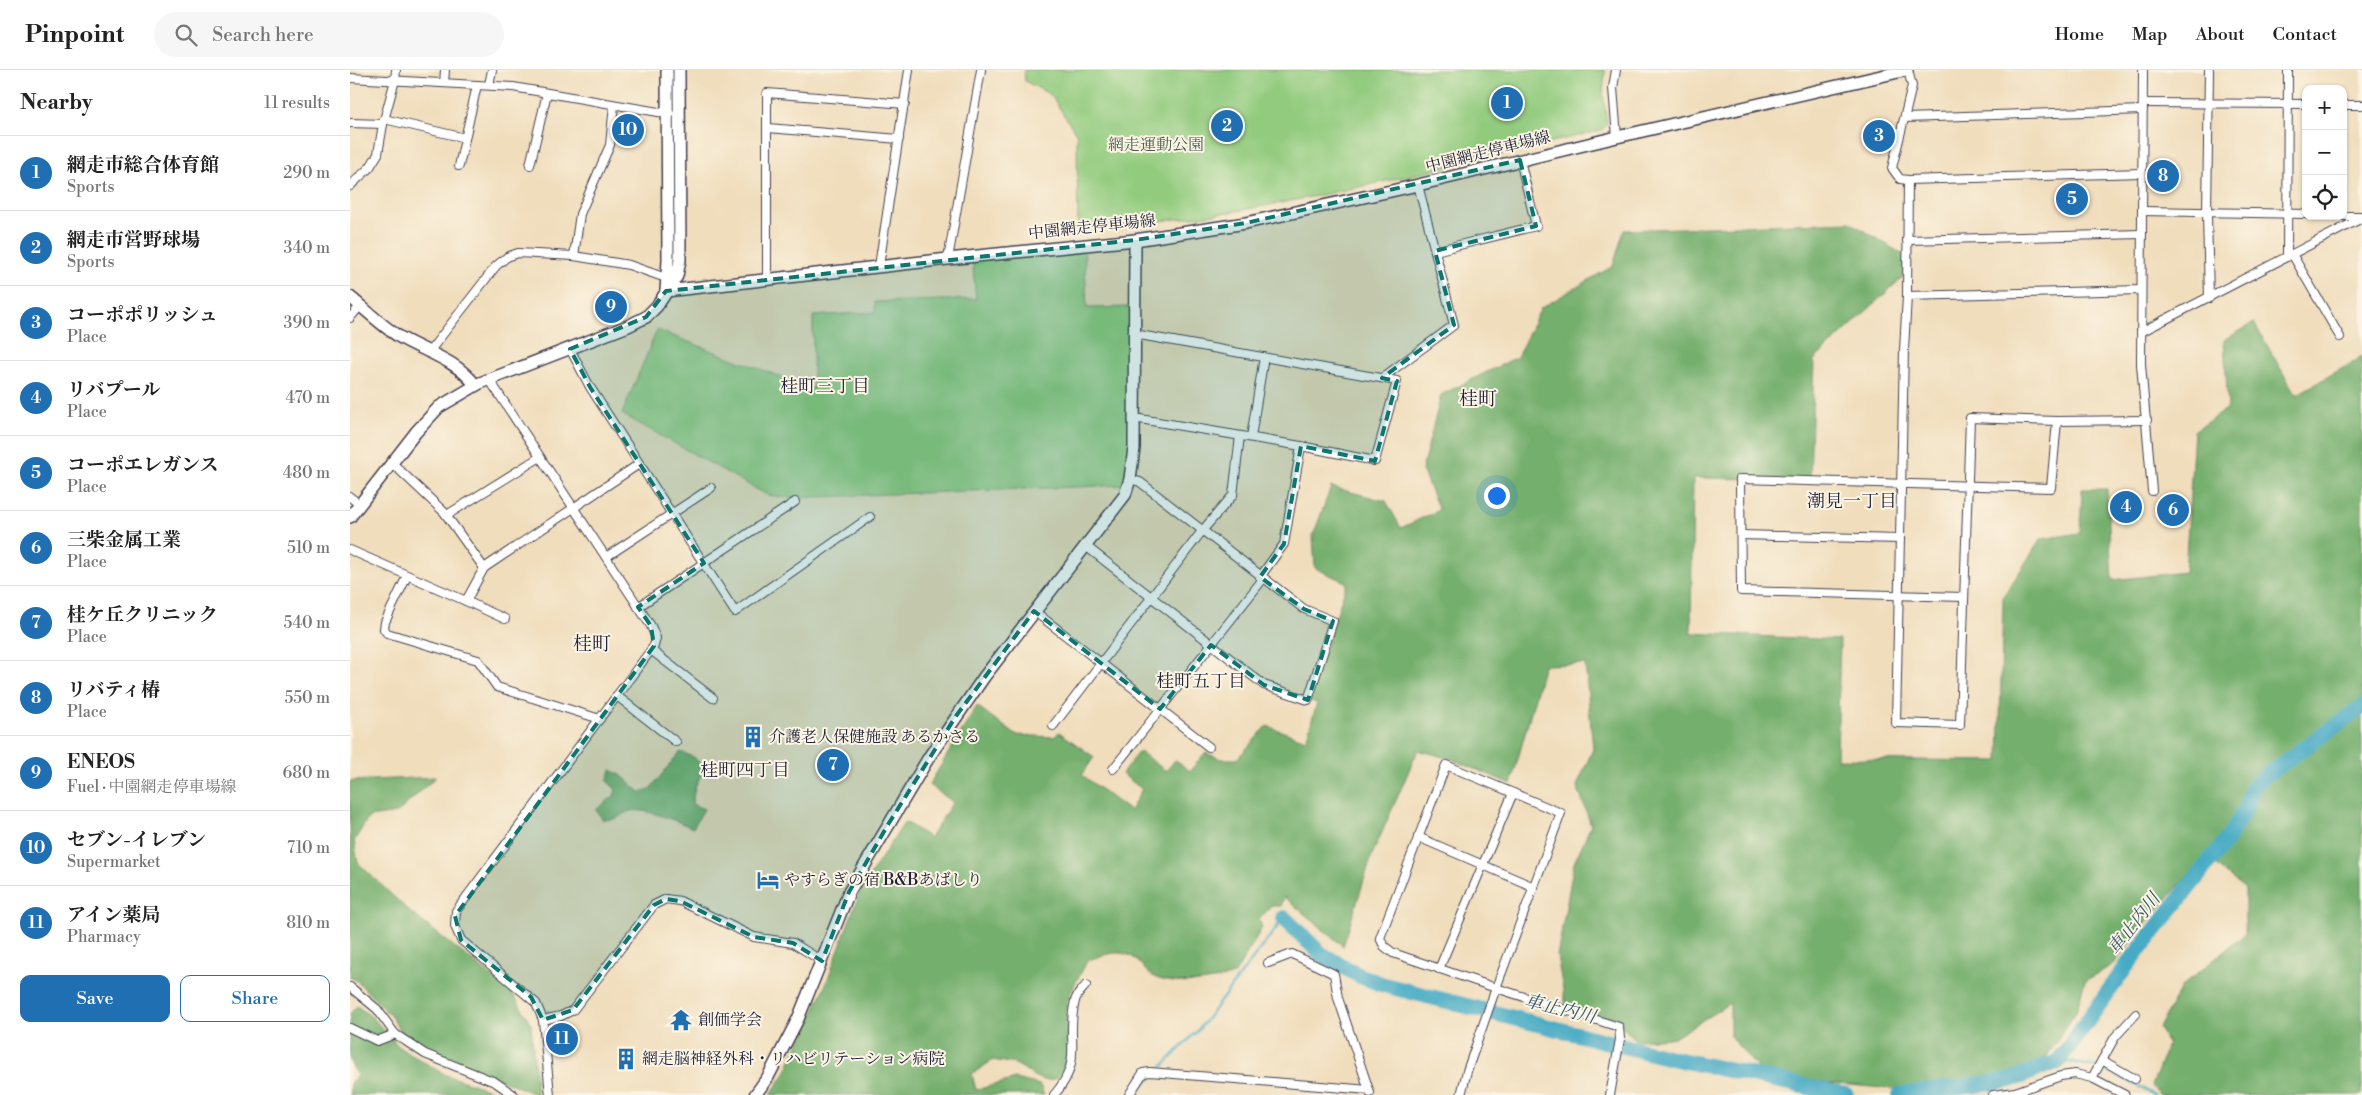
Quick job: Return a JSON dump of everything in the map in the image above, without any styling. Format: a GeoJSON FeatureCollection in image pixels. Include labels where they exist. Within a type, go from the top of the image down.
{"type":"FeatureCollection","features":[{"type":"Feature","properties":{"kind":"main road"},"geometry":{"type":"LineString","coordinates":[[350,516],[355,501],[440,408],[475,385],[570,349],[646,317],[657,306],[677,276],[680,260],[673,114],[667,70]]}},
{"type":"Feature","properties":{"kind":"main road"},"geometry":{"type":"LineString","coordinates":[[666,291],[673,114],[679,70]]}},
{"type":"Feature","properties":{"kind":"main road","name":"中園網走停車場線"},"geometry":{"type":"LineString","coordinates":[[666,291],[948,258],[1135,240],[1246,223],[1418,186],[1874,74],[1907,70]]}},
{"type":"Feature","properties":{"kind":"main road"},"geometry":{"type":"LineString","coordinates":[[755,1095],[768,1077],[785,1044],[822,960],[849,892],[889,823],[956,716],[1034,611],[1087,547],[1125,495],[1130,479],[1134,448],[1135,240]]}},
{"type":"Feature","properties":{"kind":"main road"},"geometry":{"type":"LineString","coordinates":[[350,297],[397,335],[451,364],[466,374],[475,385]]}},
{"type":"Feature","properties":{"kind":"street"},"geometry":{"type":"LineString","coordinates":[[350,186],[374,161],[381,141],[383,122],[396,70]]}},
{"type":"Feature","properties":{"kind":"street"},"geometry":{"type":"LineString","coordinates":[[444,83],[445,70]]}},
{"type":"Feature","properties":{"kind":"street"},"geometry":{"type":"LineString","coordinates":[[489,85],[492,70]]}},
{"type":"Feature","properties":{"kind":"street"},"geometry":{"type":"LineString","coordinates":[[879,266],[909,70]]}},
{"type":"Feature","properties":{"kind":"street"},"geometry":{"type":"LineString","coordinates":[[948,258],[981,70]]}},
{"type":"Feature","properties":{"kind":"street"},"geometry":{"type":"LineString","coordinates":[[1616,70],[1613,88],[1617,137]]}},
{"type":"Feature","properties":{"kind":"street"},"geometry":{"type":"LineString","coordinates":[[1907,70],[1912,86],[1892,168],[1900,178],[1908,180],[2141,173]]}},
{"type":"Feature","properties":{"kind":"street"},"geometry":{"type":"LineString","coordinates":[[2143,70],[2141,364],[2152,491]]}},
{"type":"Feature","properties":{"kind":"street"},"geometry":{"type":"LineString","coordinates":[[2209,70],[2207,214],[2209,298]]}},
{"type":"Feature","properties":{"kind":"street"},"geometry":{"type":"LineString","coordinates":[[2288,70],[2286,213],[2290,256],[2340,337]]}},
{"type":"Feature","properties":{"kind":"street"},"geometry":{"type":"LineString","coordinates":[[350,78],[489,85],[673,114]]}},
{"type":"Feature","properties":{"kind":"street"},"geometry":{"type":"LineString","coordinates":[[459,166],[477,84]]}},
{"type":"Feature","properties":{"kind":"street"},"geometry":{"type":"LineString","coordinates":[[530,165],[547,93]]}},
{"type":"Feature","properties":{"kind":"street"},"geometry":{"type":"LineString","coordinates":[[768,280],[767,93],[905,104]]}},
{"type":"Feature","properties":{"kind":"street"},"geometry":{"type":"LineString","coordinates":[[1905,118],[2208,104],[2302,104]]}},
{"type":"Feature","properties":{"kind":"street"},"geometry":{"type":"LineString","coordinates":[[574,256],[580,214],[610,145],[614,105]]}},
{"type":"Feature","properties":{"kind":"street"},"geometry":{"type":"LineString","coordinates":[[2347,105],[2362,106]]}},
{"type":"Feature","properties":{"kind":"street"},"geometry":{"type":"LineString","coordinates":[[350,123],[383,122],[465,138]]}},
{"type":"Feature","properties":{"kind":"street"},"geometry":{"type":"LineString","coordinates":[[768,128],[899,139]]}},
{"type":"Feature","properties":{"kind":"street"},"geometry":{"type":"LineString","coordinates":[[1435,251],[1536,226],[1520,160]]}},
{"type":"Feature","properties":{"kind":"street"},"geometry":{"type":"LineString","coordinates":[[1908,180],[1908,296],[1904,350],[1896,723],[1960,725],[1970,418],[2056,421],[2146,420]]}},
{"type":"Feature","properties":{"kind":"street"},"geometry":{"type":"LineString","coordinates":[[1382,378],[1454,325],[1418,186]]}},
{"type":"Feature","properties":{"kind":"street"},"geometry":{"type":"LineString","coordinates":[[2142,211],[2207,214],[2302,214]]}},
{"type":"Feature","properties":{"kind":"street"},"geometry":{"type":"LineString","coordinates":[[2347,216],[2362,217]]}},
{"type":"Feature","properties":{"kind":"street"},"geometry":{"type":"LineString","coordinates":[[2141,332],[2362,217]]}},
{"type":"Feature","properties":{"kind":"street"},"geometry":{"type":"LineString","coordinates":[[1907,240],[2142,234]]}},
{"type":"Feature","properties":{"kind":"street"},"geometry":{"type":"LineString","coordinates":[[429,352],[496,266],[507,257],[518,253],[574,256],[629,265],[666,278]]}},
{"type":"Feature","properties":{"kind":"street"},"geometry":{"type":"LineString","coordinates":[[1908,296],[2141,290]]}},
{"type":"Feature","properties":{"kind":"street"},"geometry":{"type":"LineString","coordinates":[[350,318],[360,306]]}},
{"type":"Feature","properties":{"kind":"street"},"geometry":{"type":"LineString","coordinates":[[1134,334],[1396,381],[1375,461],[1251,437],[1134,418]]}},
{"type":"Feature","properties":{"kind":"street"},"geometry":{"type":"LineString","coordinates":[[570,349],[590,387],[734,612],[870,517]]}},
{"type":"Feature","properties":{"kind":"street"},"geometry":{"type":"LineString","coordinates":[[1251,437],[1264,357]]}},
{"type":"Feature","properties":{"kind":"street"},"geometry":{"type":"LineString","coordinates":[[489,379],[651,626],[656,638],[652,650],[462,904],[455,916],[456,932],[461,940],[536,1003],[543,1020],[550,1095]]}},
{"type":"Feature","properties":{"kind":"street"},"geometry":{"type":"LineString","coordinates":[[1964,597],[1741,591],[1740,479],[2051,488],[2056,421]]}},
{"type":"Feature","properties":{"kind":"street"},"geometry":{"type":"LineString","coordinates":[[1053,726],[1202,531],[1233,495],[1240,436]]}},
{"type":"Feature","properties":{"kind":"street"},"geometry":{"type":"LineString","coordinates":[[1113,769],[1262,578],[1284,544],[1301,446]]}},
{"type":"Feature","properties":{"kind":"street"},"geometry":{"type":"LineString","coordinates":[[448,516],[540,457]]}},
{"type":"Feature","properties":{"kind":"street"},"geometry":{"type":"LineString","coordinates":[[391,462],[448,516],[484,568]]}},
{"type":"Feature","properties":{"kind":"street"},"geometry":{"type":"LineString","coordinates":[[466,601],[484,568],[639,464]]}},
{"type":"Feature","properties":{"kind":"street"},"geometry":{"type":"LineString","coordinates":[[1087,547],[1264,685],[1308,700],[1333,621],[1304,609],[1140,482],[1130,479]]}},
{"type":"Feature","properties":{"kind":"street"},"geometry":{"type":"LineString","coordinates":[[606,557],[711,488]]}},
{"type":"Feature","properties":{"kind":"street"},"geometry":{"type":"LineString","coordinates":[[638,607],[795,502]]}},
{"type":"Feature","properties":{"kind":"street"},"geometry":{"type":"LineString","coordinates":[[1741,534],[1900,539]]}},
{"type":"Feature","properties":{"kind":"street"},"geometry":{"type":"LineString","coordinates":[[350,550],[505,619]]}},
{"type":"Feature","properties":{"kind":"street"},"geometry":{"type":"LineString","coordinates":[[407,576],[385,622],[384,629],[387,633],[478,660],[497,687],[600,719]]}},
{"type":"Feature","properties":{"kind":"street"},"geometry":{"type":"LineString","coordinates":[[1034,611],[1209,747]]}},
{"type":"Feature","properties":{"kind":"street"},"geometry":{"type":"LineString","coordinates":[[652,650],[713,698]]}},
{"type":"Feature","properties":{"kind":"street"},"geometry":{"type":"LineString","coordinates":[[617,696],[676,742]]}},
{"type":"Feature","properties":{"kind":"street"},"geometry":{"type":"LineString","coordinates":[[1461,1095],[1467,1071],[1496,988],[1561,814],[1446,765],[1380,938],[1381,943],[1388,950],[1438,969],[1496,988],[1618,1027],[1620,1039],[1610,1095]]}},
{"type":"Feature","properties":{"kind":"street"},"geometry":{"type":"LineString","coordinates":[[1438,969],[1513,793]]}},
{"type":"Feature","properties":{"kind":"street"},"geometry":{"type":"LineString","coordinates":[[1418,837],[1534,887]]}},
{"type":"Feature","properties":{"kind":"street"},"geometry":{"type":"LineString","coordinates":[[543,1020],[561,1016],[573,1010],[654,905],[661,900],[680,901],[754,937],[793,943],[822,960]]}},
{"type":"Feature","properties":{"kind":"street"},"geometry":{"type":"LineString","coordinates":[[1129,1095],[1143,1073],[1150,1072],[1369,1093],[1338,998],[1334,974],[1292,954],[1268,964]]}},
{"type":"Feature","properties":{"kind":"street"},"geometry":{"type":"LineString","coordinates":[[1054,1095],[1070,1072],[1073,1060],[1075,999],[1086,985]]}},
{"type":"Feature","properties":{"kind":"street"},"geometry":{"type":"LineString","coordinates":[[350,987],[377,1009],[396,1034],[425,1054],[496,1082],[514,1095]]}},
{"type":"Feature","properties":{"kind":"street"},"geometry":{"type":"LineString","coordinates":[[2093,1075],[2115,1037],[2136,1014]]}},
{"type":"Feature","properties":{"kind":"street"},"geometry":{"type":"LineString","coordinates":[[350,1028],[378,1041],[396,1034]]}},
{"type":"Feature","properties":{"kind":"street"},"geometry":{"type":"LineString","coordinates":[[2101,1062],[2136,1078]]}},
{"type":"Feature","properties":{"kind":"street"},"geometry":{"type":"LineString","coordinates":[[1993,1095],[2020,1091],[2061,1076],[2075,1074],[2093,1075],[2125,1095]]}},
{"type":"Feature","properties":{"kind":"highlighted area"},"geometry":{"type":"Polygon","coordinates":[[[1520,160],[1536,226],[1435,251],[1454,325],[1382,378],[1397,381],[1375,461],[1301,446],[1284,544],[1260,577],[1304,609],[1333,621],[1308,700],[1264,685],[1211,645],[1160,709],[1034,611],[956,716],[889,823],[849,892],[822,961],[793,943],[754,937],[680,901],[666,899],[654,905],[573,1010],[543,1020],[531,997],[461,940],[455,916],[654,646],[651,626],[638,607],[704,563],[590,387],[570,349],[646,317],[666,291],[1135,240],[1246,223],[1520,160]]]}},
{"type":"Feature","properties":{"kind":"green space","name":"網走運動公園"},"geometry":{"type":"Polygon","coordinates":[[[1024,70],[1605,70],[1603,94],[1607,124],[1602,130],[1328,194],[1236,211],[1078,229],[1077,135],[1051,95],[1025,81],[1024,70]]]}},
{"type":"Feature","properties":{"kind":"green space"},"geometry":{"type":"Polygon","coordinates":[[[1850,222],[1907,257],[1908,272],[1814,360],[1810,480],[1693,478],[1691,633],[1840,640],[1837,759],[1999,761],[2003,597],[2041,539],[2080,533],[2082,489],[2107,489],[2112,580],[2185,572],[2194,431],[2228,408],[2224,340],[2254,323],[2296,395],[2362,357],[2362,1095],[2160,1095],[2152,1086],[2168,1044],[2159,1028],[2181,987],[2245,934],[2245,889],[2205,857],[2140,929],[2114,964],[2085,981],[2076,1012],[2045,1059],[2023,1072],[2002,1078],[1960,1080],[1895,1089],[1826,1083],[1760,1071],[1730,1036],[1730,1003],[1674,1038],[1635,1040],[1619,1023],[1566,1006],[1557,956],[1574,863],[1591,825],[1577,786],[1593,749],[1585,664],[1544,665],[1511,784],[1451,759],[1418,750],[1372,855],[1343,946],[1284,897],[1281,906],[1272,906],[1259,919],[1262,928],[1234,975],[1216,980],[1172,982],[1154,977],[1134,958],[1122,953],[1105,955],[1087,961],[1067,1003],[1068,1058],[1065,1068],[1059,1076],[1045,1080],[1033,1076],[1016,1065],[993,1060],[972,1074],[976,1090],[1015,1079],[1040,1085],[1044,1095],[770,1095],[784,1075],[824,989],[861,889],[905,822],[930,838],[953,802],[929,785],[977,706],[1016,735],[1054,737],[1059,732],[1094,757],[1082,775],[1130,811],[1142,789],[1122,774],[1139,751],[1166,771],[1175,760],[1190,771],[1205,753],[1222,759],[1237,759],[1267,726],[1306,740],[1317,703],[1308,700],[1347,583],[1315,568],[1313,536],[1331,487],[1386,501],[1401,528],[1439,510],[1422,470],[1441,395],[1517,357],[1541,308],[1613,266],[1624,230],[1850,222]]]}},
{"type":"Feature","properties":{"kind":"green space"},"geometry":{"type":"Polygon","coordinates":[[[1084,245],[1087,308],[1134,307],[1128,485],[790,498],[767,495],[622,414],[657,330],[813,389],[813,316],[875,312],[875,302],[976,299],[972,256],[1084,245]]]}},
{"type":"Feature","properties":{"kind":"green space"},"geometry":{"type":"Polygon","coordinates":[[[680,752],[694,757],[705,768],[695,787],[692,804],[704,809],[693,828],[662,816],[638,811],[627,812],[613,819],[602,819],[596,810],[614,796],[616,790],[607,781],[611,770],[621,775],[640,792],[650,789],[680,752]]]}},
{"type":"Feature","properties":{"kind":"green space"},"geometry":{"type":"Polygon","coordinates":[[[436,777],[397,813],[369,817],[354,841],[358,863],[410,912],[512,992],[531,1024],[537,1095],[433,1050],[403,1034],[389,1014],[357,981],[350,977],[350,781],[436,777]]]}},
{"type":"Feature","properties":{"kind":"green space"},"geometry":{"type":"Polygon","coordinates":[[[357,1006],[373,1018],[400,1048],[446,1075],[490,1090],[497,1095],[350,1095],[350,1083],[357,1076],[350,1061],[350,1014],[357,1006]]]}},
{"type":"Feature","properties":{"kind":"waterway","name":"車止内川"},"geometry":{"type":"LineString","coordinates":[[1900,1095],[2006,1081],[2058,1062],[2128,964],[2228,838],[2247,806],[2250,790],[2266,775],[2362,707]]}},
{"type":"Feature","properties":{"kind":"waterway"},"geometry":{"type":"LineString","coordinates":[[1158,1071],[1199,1029],[1284,918]]}},
{"type":"Feature","properties":{"kind":"waterway","name":"車止内川"},"geometry":{"type":"LineString","coordinates":[[1284,918],[1321,954],[1360,976],[1384,985],[1671,1058],[1846,1095]]}},
{"type":"Feature","properties":{"kind":"waterway"},"geometry":{"type":"LineString","coordinates":[[2058,1062],[2084,1064],[2108,1072],[2154,1095]]}},
{"type":"Feature","properties":{"kind":"waterway"},"geometry":{"type":"LineString","coordinates":[[1134,1095],[1154,1075]]}},
{"type":"Feature","properties":{"kind":"place","name":"網走市総合体育館"},"geometry":{"type":"Point","coordinates":[1507,103]}},
{"type":"Feature","properties":{"kind":"place","name":"網走市営野球場"},"geometry":{"type":"Point","coordinates":[1227,126]}},
{"type":"Feature","properties":{"kind":"place","name":"セブン-イレブン"},"geometry":{"type":"Point","coordinates":[628,130]}},
{"type":"Feature","properties":{"kind":"place","name":"コーポポリッシュ"},"geometry":{"type":"Point","coordinates":[1879,136]}},
{"type":"Feature","properties":{"kind":"place","name":"リバティ椿"},"geometry":{"type":"Point","coordinates":[2163,176]}},
{"type":"Feature","properties":{"kind":"place","name":"コーポエレガンス"},"geometry":{"type":"Point","coordinates":[2072,199]}},
{"type":"Feature","properties":{"kind":"place","name":"ENEOS"},"geometry":{"type":"Point","coordinates":[611,307]}},
{"type":"Feature","properties":{"kind":"place","name":"リバプール"},"geometry":{"type":"Point","coordinates":[2126,507]}},
{"type":"Feature","properties":{"kind":"place","name":"三柴金属工業"},"geometry":{"type":"Point","coordinates":[2173,510]}},
{"type":"Feature","properties":{"kind":"place","name":"介護老人保健施設 あるかさる"},"geometry":{"type":"Point","coordinates":[753,737]}},
{"type":"Feature","properties":{"kind":"place","name":"桂ケ丘クリニック"},"geometry":{"type":"Point","coordinates":[833,765]}},
{"type":"Feature","properties":{"kind":"place","name":"やすらぎの宿 B&Bあばしり"},"geometry":{"type":"Point","coordinates":[768,880]}},
{"type":"Feature","properties":{"kind":"place","name":"創価学会"},"geometry":{"type":"Point","coordinates":[681,1020]}},
{"type":"Feature","properties":{"kind":"place","name":"アイン薬局"},"geometry":{"type":"Point","coordinates":[562,1039]}},
{"type":"Feature","properties":{"kind":"place","name":"網走脳神経外科・リハビリテーション病院"},"geometry":{"type":"Point","coordinates":[626,1059]}},
{"type":"Feature","properties":{"kind":"district","name":"桂町三丁目"},"geometry":{"type":"Point","coordinates":[825,386]}},
{"type":"Feature","properties":{"kind":"district","name":"桂町"},"geometry":{"type":"Point","coordinates":[1478,399]}},
{"type":"Feature","properties":{"kind":"district","name":"潮見一丁目"},"geometry":{"type":"Point","coordinates":[1852,501]}},
{"type":"Feature","properties":{"kind":"district","name":"桂町"},"geometry":{"type":"Point","coordinates":[592,644]}},
{"type":"Feature","properties":{"kind":"district","name":"桂町五丁目"},"geometry":{"type":"Point","coordinates":[1201,681]}},
{"type":"Feature","properties":{"kind":"district","name":"桂町四丁目"},"geometry":{"type":"Point","coordinates":[745,770]}}]}
